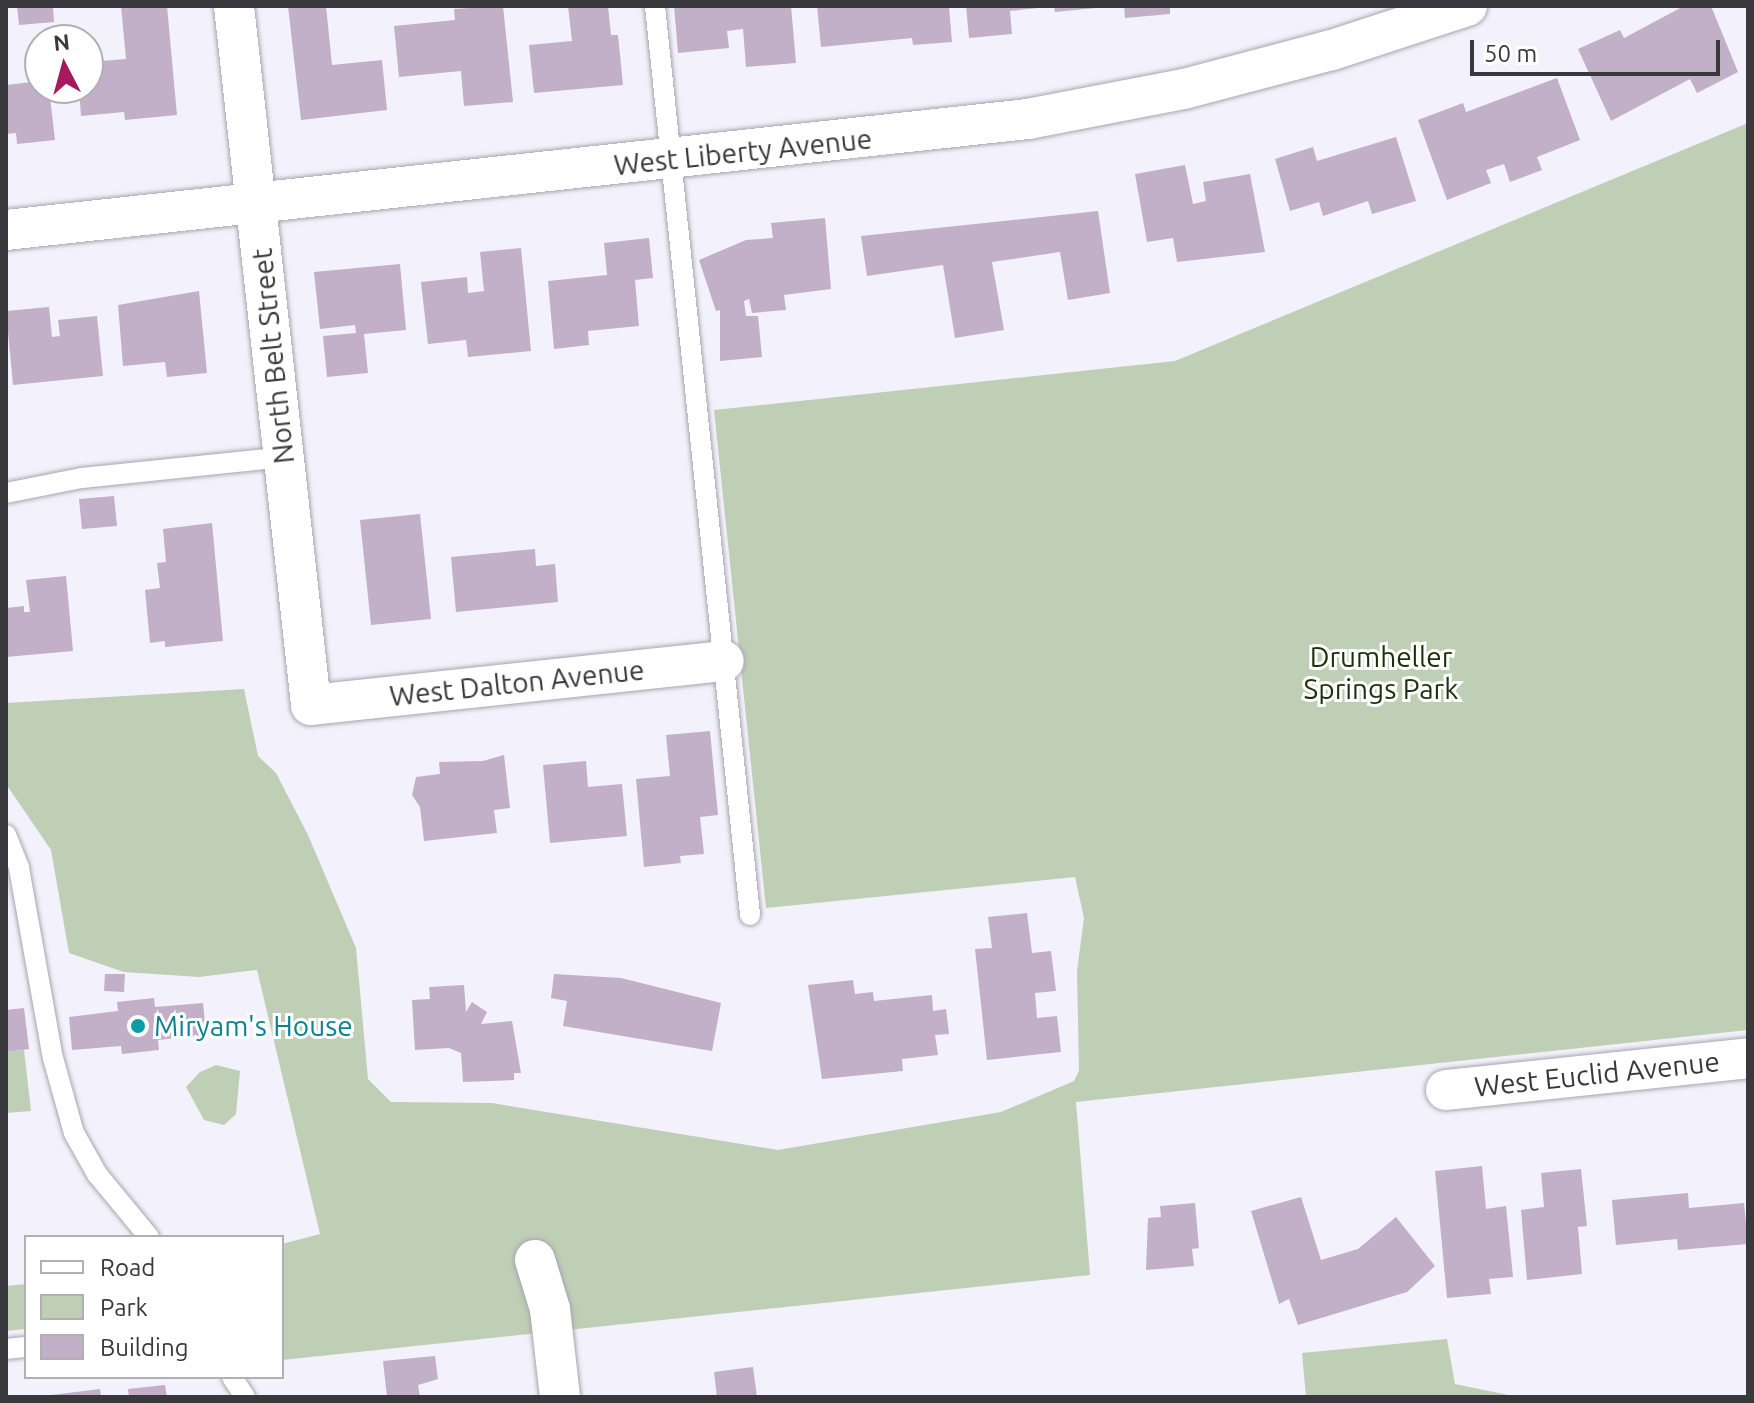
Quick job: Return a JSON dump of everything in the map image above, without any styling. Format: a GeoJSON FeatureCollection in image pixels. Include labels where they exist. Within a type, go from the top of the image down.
{"type":"FeatureCollection","features":[{"type":"Feature","properties":{"kind":"street","name":"North Belt Street"},"geometry":{"type":"LineString","coordinates":[[234,6],[311,705]]}},
{"type":"Feature","properties":{"kind":"street","name":"West Liberty Avenue"},"geometry":{"type":"LineString","coordinates":[[6,230],[1013,121],[1122,101],[1332,50],[1467,6]]}},
{"type":"Feature","properties":{"kind":"street","name":"West Dalton Avenue"},"geometry":{"type":"LineString","coordinates":[[311,705],[724,661]]}},
{"type":"Feature","properties":{"kind":"street","name":"West Euclid Avenue"},"geometry":{"type":"LineString","coordinates":[[1446,1090],[1748,1058]]}},
{"type":"Feature","properties":{"kind":"street"},"geometry":{"type":"LineString","coordinates":[[535,1260],[552,1319],[560,1397]]}},
{"type":"Feature","properties":{"kind":"lane"},"geometry":{"type":"LineString","coordinates":[[655,6],[750,915]]}},
{"type":"Feature","properties":{"kind":"lane"},"geometry":{"type":"LineString","coordinates":[[6,493],[82,478],[284,457]]}},
{"type":"Feature","properties":{"kind":"lane"},"geometry":{"type":"LineString","coordinates":[[6,835],[19,868],[53,1058],[74,1133],[97,1174],[147,1235]]}},
{"type":"Feature","properties":{"kind":"lane"},"geometry":{"type":"LineString","coordinates":[[233,1379],[245,1397]]}},
{"type":"Feature","properties":{"kind":"green space","name":"Drumheller Springs Park"},"geometry":{"type":"Polygon","coordinates":[[[1748,123],[1748,1030],[1076,1102],[1090,1275],[284,1360],[284,1243],[320,1234],[257,970],[199,977],[124,972],[69,953],[51,850],[6,784],[6,703],[244,689],[258,756],[276,773],[308,835],[356,948],[368,1079],[391,1102],[492,1103],[778,1150],[1001,1112],[1074,1081],[1079,1071],[1077,971],[1084,918],[1075,877],[766,908],[714,410],[1175,361],[1748,123]]]}},
{"type":"Feature","properties":{"kind":"green space"},"geometry":{"type":"Polygon","coordinates":[[[24,1050],[31,1111],[6,1113],[6,1052],[24,1050]]]}},
{"type":"Feature","properties":{"kind":"green space"},"geometry":{"type":"Polygon","coordinates":[[[216,1065],[240,1071],[236,1114],[224,1125],[204,1120],[186,1087],[200,1072],[216,1065]]]}},
{"type":"Feature","properties":{"kind":"green space"},"geometry":{"type":"Polygon","coordinates":[[[24,1284],[24,1329],[6,1331],[6,1286],[24,1284]]]}},
{"type":"Feature","properties":{"kind":"green space"},"geometry":{"type":"Polygon","coordinates":[[[1447,1339],[1455,1384],[1518,1397],[1306,1397],[1302,1353],[1447,1339]]]}},
{"type":"Feature","properties":{"kind":"building"},"geometry":{"type":"Polygon","coordinates":[[[17,6],[53,6],[54,22],[19,25],[17,6]]]}},
{"type":"Feature","properties":{"kind":"building"},"geometry":{"type":"Polygon","coordinates":[[[121,6],[167,6],[177,115],[125,120],[124,112],[81,116],[80,104],[104,104],[104,61],[126,59],[121,6]]]}},
{"type":"Feature","properties":{"kind":"building"},"geometry":{"type":"Polygon","coordinates":[[[288,6],[326,6],[332,65],[382,60],[387,110],[301,120],[288,6]]]}},
{"type":"Feature","properties":{"kind":"building"},"geometry":{"type":"Polygon","coordinates":[[[503,6],[513,102],[464,106],[461,71],[399,77],[394,26],[455,20],[454,9],[503,6]]]}},
{"type":"Feature","properties":{"kind":"building"},"geometry":{"type":"Polygon","coordinates":[[[568,6],[608,6],[611,35],[618,35],[623,85],[534,93],[529,45],[572,41],[568,6]]]}},
{"type":"Feature","properties":{"kind":"building"},"geometry":{"type":"Polygon","coordinates":[[[674,6],[791,6],[796,63],[746,67],[743,29],[727,31],[729,48],[678,53],[674,6]]]}},
{"type":"Feature","properties":{"kind":"building"},"geometry":{"type":"Polygon","coordinates":[[[817,6],[949,6],[952,42],[913,45],[912,38],[821,47],[817,6]]]}},
{"type":"Feature","properties":{"kind":"building"},"geometry":{"type":"Polygon","coordinates":[[[966,6],[1038,8],[1010,11],[1012,34],[969,38],[966,6]]]}},
{"type":"Feature","properties":{"kind":"building"},"geometry":{"type":"Polygon","coordinates":[[[1054,6],[1096,6],[1096,8],[1055,12],[1054,6]]]}},
{"type":"Feature","properties":{"kind":"building"},"geometry":{"type":"Polygon","coordinates":[[[1124,6],[1170,6],[1170,14],[1125,18],[1124,6]]]}},
{"type":"Feature","properties":{"kind":"building"},"geometry":{"type":"Polygon","coordinates":[[[1684,6],[1711,6],[1738,72],[1697,93],[1690,79],[1611,121],[1578,49],[1620,30],[1624,38],[1684,6]]]}},
{"type":"Feature","properties":{"kind":"building"},"geometry":{"type":"Polygon","coordinates":[[[1557,78],[1580,140],[1537,157],[1542,170],[1510,182],[1504,164],[1486,170],[1491,183],[1447,200],[1418,120],[1463,103],[1466,112],[1557,78]]]}},
{"type":"Feature","properties":{"kind":"building"},"geometry":{"type":"Polygon","coordinates":[[[24,83],[24,104],[51,104],[55,140],[17,144],[16,133],[6,134],[6,85],[24,83]]]}},
{"type":"Feature","properties":{"kind":"building"},"geometry":{"type":"Polygon","coordinates":[[[1396,137],[1416,201],[1372,214],[1368,201],[1323,216],[1319,202],[1290,211],[1275,159],[1313,147],[1317,161],[1396,137]]]}},
{"type":"Feature","properties":{"kind":"building"},"geometry":{"type":"Polygon","coordinates":[[[1185,165],[1193,204],[1206,201],[1203,182],[1250,174],[1265,252],[1177,262],[1173,238],[1147,242],[1135,174],[1185,165]]]}},
{"type":"Feature","properties":{"kind":"building"},"geometry":{"type":"Polygon","coordinates":[[[1098,211],[1110,293],[1068,300],[1060,252],[992,262],[1004,330],[955,338],[943,265],[867,276],[861,236],[1098,211]]]}},
{"type":"Feature","properties":{"kind":"building"},"geometry":{"type":"Polygon","coordinates":[[[825,218],[831,289],[784,295],[786,310],[752,313],[749,299],[744,301],[746,316],[758,316],[762,357],[720,361],[720,310],[716,311],[699,260],[746,240],[773,238],[771,223],[825,218]]]}},
{"type":"Feature","properties":{"kind":"building"},"geometry":{"type":"Polygon","coordinates":[[[649,238],[653,278],[635,280],[639,326],[588,331],[589,345],[554,349],[548,281],[607,275],[604,243],[649,238]]]}},
{"type":"Feature","properties":{"kind":"building"},"geometry":{"type":"Polygon","coordinates":[[[521,248],[531,351],[468,357],[466,340],[428,344],[421,282],[467,277],[468,293],[484,291],[480,252],[521,248]]]}},
{"type":"Feature","properties":{"kind":"building"},"geometry":{"type":"Polygon","coordinates":[[[400,264],[406,330],[364,334],[368,373],[327,377],[323,336],[356,333],[355,325],[320,329],[314,272],[400,264]]]}},
{"type":"Feature","properties":{"kind":"building"},"geometry":{"type":"Polygon","coordinates":[[[199,291],[207,373],[167,377],[165,362],[123,366],[118,305],[199,291]]]}},
{"type":"Feature","properties":{"kind":"building"},"geometry":{"type":"Polygon","coordinates":[[[49,307],[52,337],[60,336],[58,320],[97,316],[103,376],[13,385],[6,311],[49,307]]]}},
{"type":"Feature","properties":{"kind":"building"},"geometry":{"type":"Polygon","coordinates":[[[114,496],[117,526],[82,529],[79,499],[114,496]]]}},
{"type":"Feature","properties":{"kind":"building"},"geometry":{"type":"Polygon","coordinates":[[[420,514],[431,619],[371,625],[360,520],[420,514]]]}},
{"type":"Feature","properties":{"kind":"building"},"geometry":{"type":"Polygon","coordinates":[[[212,523],[223,641],[165,647],[165,641],[150,643],[145,590],[160,588],[157,563],[166,562],[163,529],[212,523]]]}},
{"type":"Feature","properties":{"kind":"building"},"geometry":{"type":"Polygon","coordinates":[[[535,549],[536,566],[555,564],[558,602],[456,612],[451,557],[535,549]]]}},
{"type":"Feature","properties":{"kind":"building"},"geometry":{"type":"Polygon","coordinates":[[[66,576],[73,651],[6,657],[6,608],[24,606],[24,612],[30,612],[26,580],[66,576]]]}},
{"type":"Feature","properties":{"kind":"building"},"geometry":{"type":"Polygon","coordinates":[[[710,731],[718,815],[700,817],[704,854],[680,856],[681,863],[644,867],[636,779],[670,776],[666,735],[710,731]]]}},
{"type":"Feature","properties":{"kind":"building"},"geometry":{"type":"Polygon","coordinates":[[[504,755],[510,808],[494,810],[497,833],[424,841],[420,807],[412,795],[416,777],[440,774],[439,762],[483,761],[504,755]]]}},
{"type":"Feature","properties":{"kind":"building"},"geometry":{"type":"Polygon","coordinates":[[[586,761],[588,787],[622,784],[627,836],[550,843],[543,765],[586,761]]]}},
{"type":"Feature","properties":{"kind":"building"},"geometry":{"type":"Polygon","coordinates":[[[1027,913],[1032,953],[1051,951],[1056,991],[1035,993],[1037,1018],[1057,1016],[1061,1052],[987,1060],[975,949],[992,948],[988,917],[1027,913]]]}},
{"type":"Feature","properties":{"kind":"building"},"geometry":{"type":"Polygon","coordinates":[[[105,974],[125,974],[124,992],[104,991],[105,974]]]}},
{"type":"Feature","properties":{"kind":"building"},"geometry":{"type":"Polygon","coordinates":[[[554,974],[621,978],[721,1003],[712,1051],[563,1026],[567,1001],[551,998],[554,974]]]}},
{"type":"Feature","properties":{"kind":"building"},"geometry":{"type":"Polygon","coordinates":[[[853,980],[855,994],[873,992],[874,1001],[932,995],[933,1011],[946,1009],[949,1034],[935,1035],[938,1055],[902,1059],[903,1071],[822,1079],[808,985],[853,980]]]}},
{"type":"Feature","properties":{"kind":"building"},"geometry":{"type":"Polygon","coordinates":[[[464,985],[466,1012],[472,1002],[487,1012],[481,1024],[512,1021],[521,1073],[514,1073],[514,1080],[463,1082],[461,1053],[449,1048],[415,1050],[412,1000],[430,999],[429,987],[464,985]]]}},
{"type":"Feature","properties":{"kind":"building","name":"Miryam's House"},"geometry":{"type":"Polygon","coordinates":[[[154,998],[155,1007],[203,1003],[206,1035],[158,1040],[159,1050],[122,1054],[121,1046],[72,1050],[69,1017],[118,1011],[117,1002],[154,998]]]}},
{"type":"Feature","properties":{"kind":"building"},"geometry":{"type":"Polygon","coordinates":[[[24,1008],[29,1049],[6,1052],[6,1010],[24,1008]]]}},
{"type":"Feature","properties":{"kind":"building"},"geometry":{"type":"Polygon","coordinates":[[[1482,1166],[1486,1209],[1506,1206],[1513,1277],[1489,1279],[1491,1294],[1447,1298],[1435,1171],[1482,1166]]]}},
{"type":"Feature","properties":{"kind":"building"},"geometry":{"type":"Polygon","coordinates":[[[1581,1169],[1587,1226],[1578,1227],[1582,1274],[1527,1280],[1521,1210],[1544,1207],[1541,1173],[1581,1169]]]}},
{"type":"Feature","properties":{"kind":"building"},"geometry":{"type":"Polygon","coordinates":[[[1688,1193],[1689,1208],[1744,1203],[1748,1244],[1678,1250],[1677,1239],[1616,1245],[1612,1200],[1688,1193]]]}},
{"type":"Feature","properties":{"kind":"building"},"geometry":{"type":"Polygon","coordinates":[[[1301,1197],[1321,1260],[1358,1249],[1396,1217],[1435,1266],[1407,1292],[1298,1325],[1289,1299],[1279,1304],[1251,1211],[1301,1197]]]}},
{"type":"Feature","properties":{"kind":"building"},"geometry":{"type":"Polygon","coordinates":[[[1195,1203],[1199,1248],[1192,1249],[1194,1266],[1146,1270],[1148,1218],[1161,1217],[1160,1206],[1195,1203]]]}},
{"type":"Feature","properties":{"kind":"building"},"geometry":{"type":"Polygon","coordinates":[[[435,1356],[438,1379],[418,1385],[420,1397],[387,1397],[383,1361],[435,1356]]]}},
{"type":"Feature","properties":{"kind":"building"},"geometry":{"type":"Polygon","coordinates":[[[753,1367],[757,1397],[717,1397],[714,1372],[753,1367]]]}},
{"type":"Feature","properties":{"kind":"building"},"geometry":{"type":"Polygon","coordinates":[[[165,1385],[167,1397],[129,1397],[128,1389],[165,1385]]]}},
{"type":"Feature","properties":{"kind":"building"},"geometry":{"type":"Polygon","coordinates":[[[100,1389],[101,1397],[51,1397],[51,1395],[100,1389]]]}},
{"type":"Feature","properties":{"kind":"place","name":"Miryam's House"},"geometry":{"type":"Point","coordinates":[138,1026]}}]}
